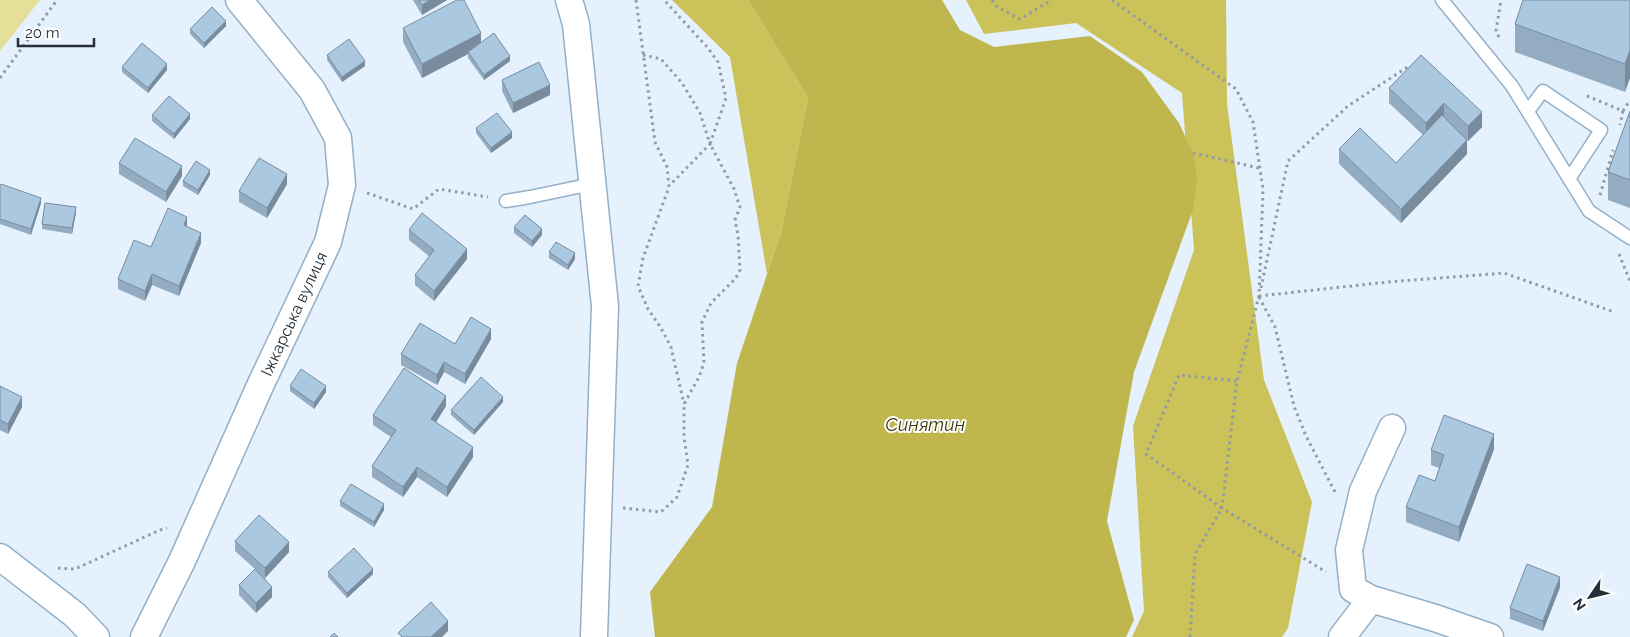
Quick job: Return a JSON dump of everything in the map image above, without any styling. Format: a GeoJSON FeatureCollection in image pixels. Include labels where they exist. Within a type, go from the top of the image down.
{"type":"FeatureCollection","features":[{"type":"Feature","properties":{"kind":"street","name":"Іжкарська вулиця"},"geometry":{"type":"LineString","coordinates":[[144,637],[200,521],[260,386],[328,242],[342,185],[338,138],[312,90],[239,0]]}},
{"type":"Feature","properties":{"kind":"street"},"geometry":{"type":"LineString","coordinates":[[569,0],[576,24],[604,306],[594,637]]}},
{"type":"Feature","properties":{"kind":"street"},"geometry":{"type":"LineString","coordinates":[[1342,637],[1362,594],[1349,550],[1362,491],[1392,428]]}},
{"type":"Feature","properties":{"kind":"street"},"geometry":{"type":"LineString","coordinates":[[0,557],[75,615],[96,637]]}},
{"type":"Feature","properties":{"kind":"street"},"geometry":{"type":"LineString","coordinates":[[1362,594],[1490,637]]}},
{"type":"Feature","properties":{"kind":"lane"},"geometry":{"type":"LineString","coordinates":[[1442,0],[1512,86],[1589,211],[1630,238]]}},
{"type":"Feature","properties":{"kind":"lane"},"geometry":{"type":"LineString","coordinates":[[1528,111],[1543,91],[1601,130],[1569,179]]}},
{"type":"Feature","properties":{"kind":"lane"},"geometry":{"type":"LineString","coordinates":[[506,201],[592,184]]}},
{"type":"Feature","properties":{"kind":"path"},"geometry":{"type":"LineString","coordinates":[[0,78],[57,0]]}},
{"type":"Feature","properties":{"kind":"path"},"geometry":{"type":"LineString","coordinates":[[636,0],[655,142],[667,167],[669,187]]}},
{"type":"Feature","properties":{"kind":"path"},"geometry":{"type":"LineString","coordinates":[[598,505],[660,512],[677,496],[688,465],[684,436],[684,404],[671,347],[648,309],[638,286],[643,258],[669,187],[710,144],[726,98],[718,62],[708,48],[664,0]]}},
{"type":"Feature","properties":{"kind":"path"},"geometry":{"type":"LineString","coordinates":[[992,0],[997,7],[1020,19],[1052,0]]}},
{"type":"Feature","properties":{"kind":"path"},"geometry":{"type":"LineString","coordinates":[[1112,0],[1236,89],[1253,122],[1263,189],[1259,296],[1276,327],[1294,406],[1306,436],[1344,510],[1355,526]]}},
{"type":"Feature","properties":{"kind":"path"},"geometry":{"type":"LineString","coordinates":[[643,55],[661,59],[682,83],[700,113],[710,144],[734,189],[740,207],[735,220],[740,270],[736,278],[711,303],[702,322],[704,363],[699,377],[684,404]]}},
{"type":"Feature","properties":{"kind":"path"},"geometry":{"type":"LineString","coordinates":[[1190,637],[1195,554],[1222,508],[1237,381],[1259,296],[1288,161],[1348,106],[1409,66]]}},
{"type":"Feature","properties":{"kind":"path"},"geometry":{"type":"LineString","coordinates":[[1623,111],[1630,100]]}},
{"type":"Feature","properties":{"kind":"path"},"geometry":{"type":"LineString","coordinates":[[1193,153],[1259,168]]}},
{"type":"Feature","properties":{"kind":"path"},"geometry":{"type":"LineString","coordinates":[[342,185],[412,209],[439,188],[506,201]]}},
{"type":"Feature","properties":{"kind":"path"},"geometry":{"type":"LineString","coordinates":[[1259,296],[1388,282],[1504,273],[1614,312]]}},
{"type":"Feature","properties":{"kind":"path"},"geometry":{"type":"LineString","coordinates":[[1237,381],[1179,375],[1146,454],[1222,508],[1362,594]]}},
{"type":"Feature","properties":{"kind":"path"},"geometry":{"type":"LineString","coordinates":[[56,568],[75,569],[160,530],[200,521]]}},
{"type":"Feature","properties":{"kind":"shaded area"},"geometry":{"type":"Polygon","coordinates":[[[0,0],[40,0],[0,51],[0,0]]]}},
{"type":"Feature","properties":{"kind":"shaded area"},"geometry":{"type":"Polygon","coordinates":[[[672,0],[748,0],[808,98],[781,233],[767,274],[730,57],[672,0]]]}},
{"type":"Feature","properties":{"kind":"shaded area"},"geometry":{"type":"Polygon","coordinates":[[[966,0],[1226,0],[1227,104],[1264,380],[1312,502],[1288,628],[1282,637],[1132,637],[1144,611],[1133,426],[1194,250],[1182,93],[1076,23],[984,34],[966,0]]]}},
{"type":"Feature","properties":{"kind":"water","name":"Синятин"},"geometry":{"type":"Polygon","coordinates":[[[748,0],[942,0],[960,30],[994,47],[1090,36],[1142,72],[1179,123],[1193,153],[1197,177],[1193,210],[1134,372],[1107,521],[1134,620],[1126,637],[655,637],[650,592],[712,507],[737,363],[781,233],[808,98],[748,0]]]}},
{"type":"Feature","properties":{"kind":"building"},"geometry":{"type":"Polygon","coordinates":[[[419,0],[430,0],[422,5],[419,0]]]}},
{"type":"Feature","properties":{"kind":"building"},"geometry":{"type":"Polygon","coordinates":[[[457,0],[464,0],[481,33],[422,64],[403,28],[457,0]]]}},
{"type":"Feature","properties":{"kind":"building"},"geometry":{"type":"Polygon","coordinates":[[[1523,0],[1630,1],[1630,50],[1625,64],[1515,24],[1523,0]]]}},
{"type":"Feature","properties":{"kind":"building"},"geometry":{"type":"Polygon","coordinates":[[[212,7],[226,21],[204,43],[190,29],[212,7]]]}},
{"type":"Feature","properties":{"kind":"building"},"geometry":{"type":"Polygon","coordinates":[[[494,33],[510,56],[484,75],[468,52],[494,33]]]}},
{"type":"Feature","properties":{"kind":"building"},"geometry":{"type":"Polygon","coordinates":[[[349,39],[365,61],[342,77],[327,55],[349,39]]]}},
{"type":"Feature","properties":{"kind":"building"},"geometry":{"type":"Polygon","coordinates":[[[142,43],[167,64],[148,88],[122,67],[142,43]]]}},
{"type":"Feature","properties":{"kind":"building"},"geometry":{"type":"Polygon","coordinates":[[[1421,55],[1482,112],[1468,126],[1444,103],[1426,123],[1389,88],[1421,55]]]}},
{"type":"Feature","properties":{"kind":"building"},"geometry":{"type":"Polygon","coordinates":[[[539,62],[550,85],[513,103],[502,80],[539,62]]]}},
{"type":"Feature","properties":{"kind":"building"},"geometry":{"type":"Polygon","coordinates":[[[169,96],[190,114],[174,134],[152,115],[169,96]]]}},
{"type":"Feature","properties":{"kind":"building"},"geometry":{"type":"Polygon","coordinates":[[[1630,111],[1630,180],[1608,172],[1630,111]]]}},
{"type":"Feature","properties":{"kind":"building"},"geometry":{"type":"Polygon","coordinates":[[[497,113],[512,132],[491,148],[476,128],[497,113]]]}},
{"type":"Feature","properties":{"kind":"building"},"geometry":{"type":"Polygon","coordinates":[[[1442,115],[1467,140],[1401,209],[1339,149],[1360,128],[1396,163],[1442,115]]]}},
{"type":"Feature","properties":{"kind":"building"},"geometry":{"type":"Polygon","coordinates":[[[135,138],[182,166],[166,192],[119,163],[135,138]]]}},
{"type":"Feature","properties":{"kind":"building"},"geometry":{"type":"Polygon","coordinates":[[[259,158],[287,174],[267,208],[239,191],[259,158]]]}},
{"type":"Feature","properties":{"kind":"building"},"geometry":{"type":"Polygon","coordinates":[[[196,161],[210,170],[198,190],[183,181],[196,161]]]}},
{"type":"Feature","properties":{"kind":"building"},"geometry":{"type":"Polygon","coordinates":[[[1,184],[41,198],[31,229],[0,219],[1,184]]]}},
{"type":"Feature","properties":{"kind":"building"},"geometry":{"type":"Polygon","coordinates":[[[45,203],[76,207],[72,228],[42,224],[45,203]]]}},
{"type":"Feature","properties":{"kind":"building"},"geometry":{"type":"Polygon","coordinates":[[[168,208],[187,217],[184,225],[201,233],[179,286],[152,274],[145,291],[118,279],[134,240],[151,247],[168,208]]]}},
{"type":"Feature","properties":{"kind":"building"},"geometry":{"type":"Polygon","coordinates":[[[422,213],[467,249],[434,291],[415,275],[434,250],[409,230],[422,213]]]}},
{"type":"Feature","properties":{"kind":"building"},"geometry":{"type":"Polygon","coordinates":[[[525,215],[542,229],[532,241],[514,227],[525,215]]]}},
{"type":"Feature","properties":{"kind":"building"},"geometry":{"type":"Polygon","coordinates":[[[556,242],[575,253],[568,265],[549,252],[556,242]]]}},
{"type":"Feature","properties":{"kind":"building"},"geometry":{"type":"Polygon","coordinates":[[[471,317],[491,329],[465,374],[444,362],[437,375],[401,354],[420,323],[455,344],[471,317]]]}},
{"type":"Feature","properties":{"kind":"building"},"geometry":{"type":"Polygon","coordinates":[[[404,368],[446,396],[431,419],[473,447],[447,487],[417,467],[403,487],[372,466],[396,430],[373,415],[404,368]]]}},
{"type":"Feature","properties":{"kind":"building"},"geometry":{"type":"Polygon","coordinates":[[[301,369],[326,386],[314,403],[290,386],[301,369]]]}},
{"type":"Feature","properties":{"kind":"building"},"geometry":{"type":"Polygon","coordinates":[[[481,377],[503,397],[474,430],[451,410],[481,377]]]}},
{"type":"Feature","properties":{"kind":"building"},"geometry":{"type":"Polygon","coordinates":[[[0,386],[22,397],[8,424],[0,420],[0,386]]]}},
{"type":"Feature","properties":{"kind":"building"},"geometry":{"type":"Polygon","coordinates":[[[1444,415],[1494,434],[1459,527],[1406,507],[1419,475],[1435,481],[1444,455],[1431,450],[1444,415]]]}},
{"type":"Feature","properties":{"kind":"building"},"geometry":{"type":"Polygon","coordinates":[[[351,484],[384,504],[374,522],[340,501],[351,484]]]}},
{"type":"Feature","properties":{"kind":"building"},"geometry":{"type":"Polygon","coordinates":[[[259,515],[289,542],[265,568],[235,541],[259,515]]]}},
{"type":"Feature","properties":{"kind":"building"},"geometry":{"type":"Polygon","coordinates":[[[354,548],[373,569],[347,593],[328,572],[354,548]]]}},
{"type":"Feature","properties":{"kind":"building"},"geometry":{"type":"Polygon","coordinates":[[[1527,564],[1560,577],[1543,621],[1510,608],[1527,564]]]}},
{"type":"Feature","properties":{"kind":"building"},"geometry":{"type":"Polygon","coordinates":[[[255,569],[272,587],[256,603],[239,585],[255,569]]]}},
{"type":"Feature","properties":{"kind":"building"},"geometry":{"type":"Polygon","coordinates":[[[431,602],[448,621],[431,637],[402,637],[398,633],[431,602]]]}},
{"type":"Feature","properties":{"kind":"building"},"geometry":{"type":"Polygon","coordinates":[[[334,633],[338,637],[330,637],[334,633]]]}}]}
